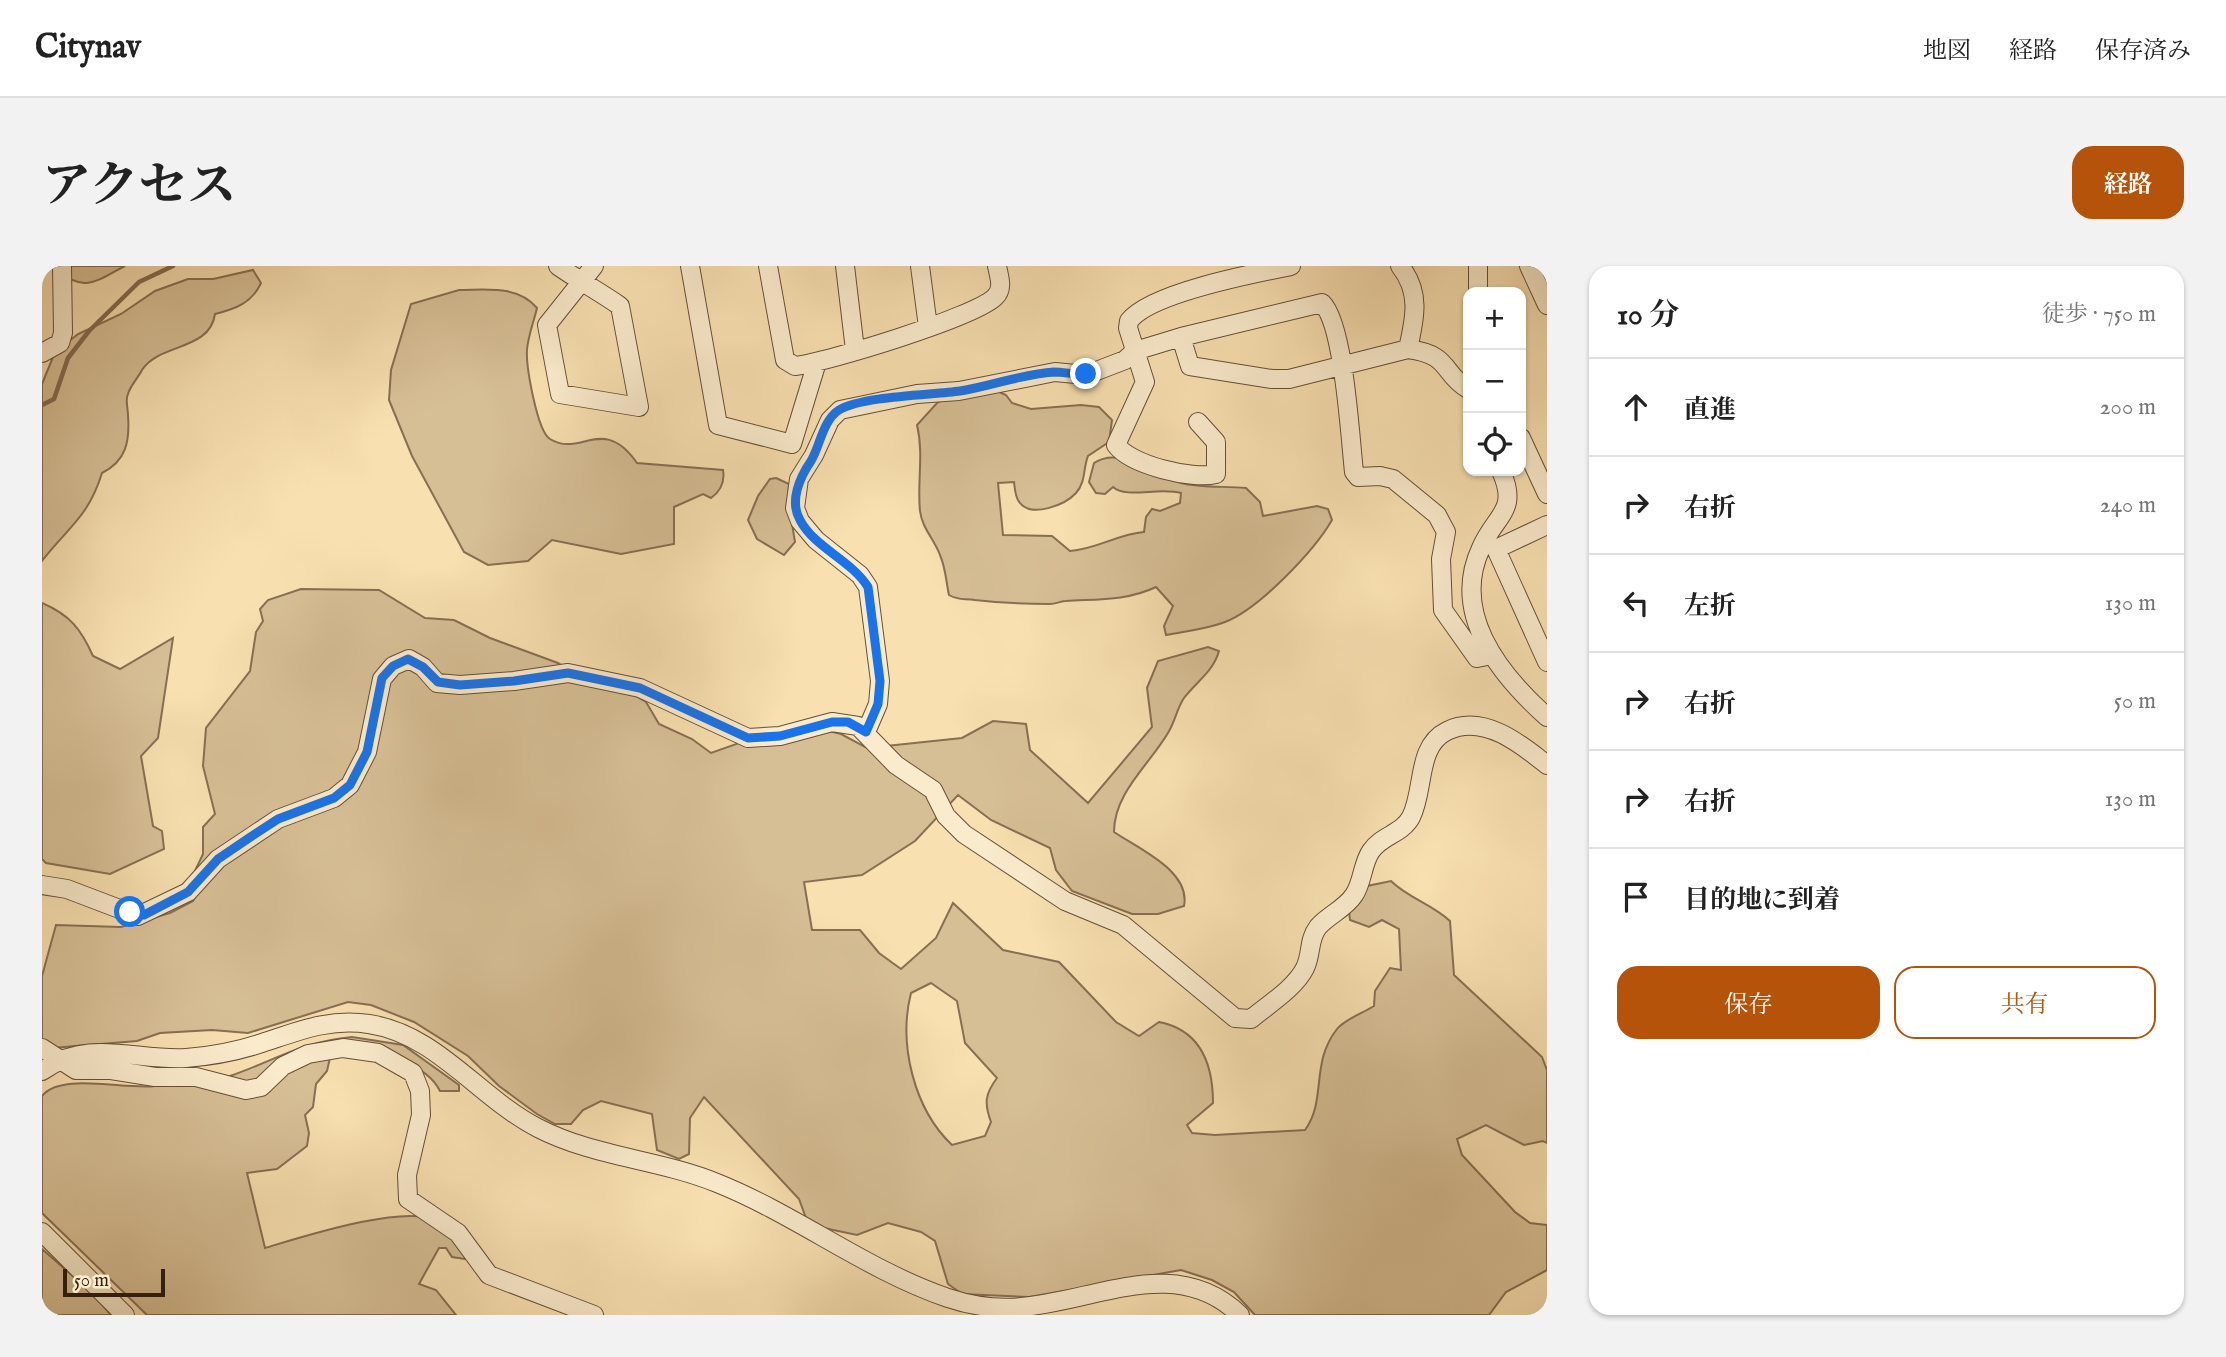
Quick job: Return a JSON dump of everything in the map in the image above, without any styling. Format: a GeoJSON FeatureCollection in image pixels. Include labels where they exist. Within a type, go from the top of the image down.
{"type":"FeatureCollection","features":[{"type":"Feature","properties":{"kind":"street"},"geometry":{"type":"LineString","coordinates":[[42,353],[61,343],[62,266]]}},
{"type":"Feature","properties":{"kind":"street"},"geometry":{"type":"LineString","coordinates":[[558,266],[582,281],[620,306],[639,407],[560,394],[547,325],[582,281],[594,266]]}},
{"type":"Feature","properties":{"kind":"street"},"geometry":{"type":"LineString","coordinates":[[690,266],[718,425],[792,444],[817,362]]}},
{"type":"Feature","properties":{"kind":"street"},"geometry":{"type":"LineString","coordinates":[[768,266],[785,360],[795,366],[817,362],[928,327],[993,298],[1001,286],[997,266]]}},
{"type":"Feature","properties":{"kind":"street"},"geometry":{"type":"LineString","coordinates":[[845,266],[855,350]]}},
{"type":"Feature","properties":{"kind":"street"},"geometry":{"type":"LineString","coordinates":[[920,266],[928,327]]}},
{"type":"Feature","properties":{"kind":"street"},"geometry":{"type":"LineString","coordinates":[[1198,422],[1216,442],[1216,474],[1204,477],[1125,457],[1116,445],[1145,382],[1128,328],[1133,316],[1193,289],[1291,266]]}},
{"type":"Feature","properties":{"kind":"street"},"geometry":{"type":"LineString","coordinates":[[1400,266],[1409,279],[1415,302],[1408,349]]}},
{"type":"Feature","properties":{"kind":"street"},"geometry":{"type":"LineString","coordinates":[[1478,266],[1478,287]]}},
{"type":"Feature","properties":{"kind":"street"},"geometry":{"type":"LineString","coordinates":[[1529,266],[1547,305]]}},
{"type":"Feature","properties":{"kind":"street"},"geometry":{"type":"LineString","coordinates":[[866,732],[878,704],[880,681],[868,587],[860,575],[816,540],[800,521],[795,508],[799,479],[814,455],[830,420],[840,410],[884,399],[959,391],[1055,372],[1086,374],[1125,360],[1135,352],[1181,337],[1322,303],[1332,312],[1354,472],[1358,477],[1380,476],[1393,479],[1437,515],[1446,532],[1441,559],[1443,610],[1477,658],[1492,654]]}},
{"type":"Feature","properties":{"kind":"street"},"geometry":{"type":"LineString","coordinates":[[1181,337],[1190,366],[1272,379],[1289,379],[1408,349],[1440,359],[1463,384]]}},
{"type":"Feature","properties":{"kind":"street"},"geometry":{"type":"LineString","coordinates":[[1526,449],[1547,494]]}},
{"type":"Feature","properties":{"kind":"street"},"geometry":{"type":"LineString","coordinates":[[1503,476],[1509,502],[1482,545],[1471,588],[1476,621],[1492,654],[1511,681],[1547,717]]}},
{"type":"Feature","properties":{"kind":"street"},"geometry":{"type":"LineString","coordinates":[[1547,525],[1496,549],[1547,662]]}},
{"type":"Feature","properties":{"kind":"street"},"geometry":{"type":"LineString","coordinates":[[42,885],[67,889],[138,916],[188,892],[218,859],[249,838],[278,819],[334,798],[350,785],[367,752],[382,678],[393,666],[408,659],[423,667],[438,682],[460,685],[568,673],[640,688],[748,738],[780,736],[832,722],[848,722],[866,732],[896,765],[933,789],[951,822],[964,834],[1065,901],[1123,925],[1235,1018],[1243,1021],[1251,1019],[1298,978],[1308,960],[1316,931],[1352,898],[1372,849],[1410,819],[1417,803],[1425,759],[1440,735],[1466,725],[1495,731],[1516,740],[1547,765]]}},
{"type":"Feature","properties":{"kind":"street"},"geometry":{"type":"LineString","coordinates":[[42,1071],[58,1061],[86,1052],[105,1051],[180,1058],[210,1055],[265,1043],[311,1025],[351,1022],[381,1026],[428,1046],[505,1109],[541,1130],[585,1148],[674,1169],[714,1182],[768,1207],[898,1278],[947,1298],[984,1306],[1014,1308],[1151,1282],[1172,1282],[1191,1285],[1217,1296],[1240,1315]]}},
{"type":"Feature","properties":{"kind":"street"},"geometry":{"type":"LineString","coordinates":[[42,1048],[58,1061],[76,1070],[111,1070],[155,1077],[195,1077],[246,1090],[261,1087],[283,1066],[314,1052],[360,1049],[385,1055],[413,1073],[420,1091],[421,1115],[407,1175],[408,1199],[458,1233],[489,1275],[594,1315]]}},
{"type":"Feature","properties":{"kind":"street"},"geometry":{"type":"LineString","coordinates":[[42,1232],[125,1315]]}},
{"type":"Feature","properties":{"kind":"shaded area"},"geometry":{"type":"Polygon","coordinates":[[[58,266],[125,266],[99,280],[84,283],[67,277],[58,270],[58,266]]]}},
{"type":"Feature","properties":{"kind":"shaded area"},"geometry":{"type":"Polygon","coordinates":[[[253,270],[261,283],[253,296],[236,307],[215,314],[204,335],[160,355],[142,370],[127,396],[128,434],[125,450],[116,463],[102,473],[84,512],[42,561],[42,384],[55,352],[78,334],[121,314],[155,291],[188,279],[213,279],[253,270]]]}},
{"type":"Feature","properties":{"kind":"shaded area"},"geometry":{"type":"Polygon","coordinates":[[[459,290],[511,292],[521,295],[537,308],[527,358],[537,412],[545,434],[550,439],[572,444],[603,439],[613,441],[625,449],[637,463],[723,470],[722,486],[711,498],[703,494],[674,507],[674,544],[621,554],[552,540],[528,561],[488,565],[464,552],[412,456],[389,400],[391,370],[411,304],[459,290]]]}},
{"type":"Feature","properties":{"kind":"shaded area"},"geometry":{"type":"Polygon","coordinates":[[[997,391],[1006,395],[1012,403],[1031,409],[1081,405],[1099,407],[1112,420],[1109,442],[1088,456],[1079,489],[1064,502],[1040,510],[1025,507],[1018,501],[1014,482],[998,483],[1003,535],[1052,536],[1070,551],[1080,550],[1144,532],[1146,517],[1152,509],[1160,511],[1180,503],[1181,493],[1134,493],[1113,487],[1105,494],[1096,493],[1089,482],[1094,463],[1115,457],[1138,463],[1188,485],[1246,488],[1260,502],[1263,516],[1317,506],[1328,509],[1332,520],[1299,562],[1254,605],[1225,622],[1204,628],[1166,635],[1164,626],[1173,606],[1156,587],[1123,597],[1050,604],[1003,603],[953,597],[949,595],[940,555],[921,517],[917,425],[937,403],[946,398],[997,391]]]}},
{"type":"Feature","properties":{"kind":"shaded area"},"geometry":{"type":"Polygon","coordinates":[[[776,478],[789,484],[788,499],[795,542],[784,555],[757,539],[748,520],[758,496],[770,479],[776,478]]]}},
{"type":"Feature","properties":{"kind":"shaded area"},"geometry":{"type":"Polygon","coordinates":[[[301,589],[379,590],[425,618],[454,620],[490,638],[558,663],[590,684],[627,691],[646,702],[659,724],[692,739],[711,753],[796,723],[841,734],[867,748],[962,738],[993,721],[1026,724],[1030,750],[1088,803],[1152,727],[1147,688],[1158,661],[1208,647],[1219,651],[1209,671],[1184,698],[1168,733],[1126,792],[1116,818],[1114,832],[1172,872],[1184,893],[1184,906],[1158,914],[1132,914],[1072,891],[1056,870],[1050,848],[991,820],[958,795],[915,841],[862,875],[804,882],[812,930],[860,930],[879,953],[901,969],[936,938],[953,903],[1003,950],[1059,962],[1116,1022],[1139,1036],[1159,1022],[1173,1026],[1194,1041],[1207,1062],[1213,1103],[1187,1125],[1192,1133],[1215,1135],[1305,1130],[1312,1118],[1321,1068],[1329,1042],[1340,1025],[1374,1006],[1375,991],[1390,968],[1401,970],[1399,929],[1382,920],[1369,927],[1350,920],[1349,911],[1367,886],[1391,881],[1450,921],[1454,975],[1542,1057],[1547,1070],[1547,1143],[1543,1141],[1524,1145],[1486,1125],[1457,1139],[1462,1155],[1515,1212],[1530,1223],[1547,1225],[1547,1270],[1506,1292],[1489,1315],[1255,1315],[1234,1292],[1212,1280],[1181,1270],[1029,1297],[962,1294],[948,1284],[935,1241],[921,1232],[888,1223],[857,1235],[824,1228],[806,1218],[799,1199],[704,1097],[690,1118],[689,1154],[679,1159],[657,1150],[652,1114],[601,1101],[583,1110],[571,1124],[555,1124],[499,1086],[468,1056],[414,1022],[371,1005],[348,1002],[248,1033],[212,1030],[160,1033],[137,1041],[53,1048],[42,1042],[42,976],[56,925],[121,927],[170,913],[193,901],[197,894],[193,875],[203,854],[203,827],[215,814],[203,766],[206,728],[250,671],[256,632],[263,621],[260,609],[268,600],[301,589]],[[931,983],[911,993],[907,1013],[908,1054],[912,1075],[928,1113],[952,1145],[985,1136],[991,1122],[987,1099],[997,1078],[965,1043],[957,1001],[931,983]]]}},
{"type":"Feature","properties":{"kind":"shaded area"},"geometry":{"type":"Polygon","coordinates":[[[42,603],[74,624],[93,656],[120,669],[173,638],[158,738],[141,756],[153,826],[162,831],[164,849],[110,874],[46,863],[42,859],[42,603]]]}},
{"type":"Feature","properties":{"kind":"shaded area"},"geometry":{"type":"Polygon","coordinates":[[[352,1037],[403,1045],[459,1085],[459,1091],[440,1091],[432,1079],[407,1063],[376,1055],[332,1049],[327,1071],[316,1084],[313,1107],[305,1115],[309,1133],[307,1146],[277,1169],[247,1173],[265,1248],[326,1230],[378,1219],[401,1216],[435,1221],[471,1255],[465,1259],[452,1257],[446,1248],[439,1248],[419,1284],[436,1290],[456,1315],[147,1315],[42,1213],[42,1096],[51,1089],[78,1083],[142,1087],[212,1080],[230,1076],[303,1047],[352,1037]]]}},
{"type":"Feature","properties":{"kind":"shaded area"},"geometry":{"type":"Polygon","coordinates":[[[42,1249],[91,1292],[111,1315],[42,1315],[42,1249]]]}},
{"type":"Feature","properties":{"kind":"waterway"},"geometry":{"type":"LineString","coordinates":[[42,405],[54,399],[68,358],[89,331],[139,282],[173,266]]}},
{"type":"Feature","properties":{"kind":"route"},"geometry":{"type":"LineString","coordinates":[[130,912],[138,916],[144,915],[188,892],[218,859],[249,838],[278,819],[334,798],[350,785],[367,752],[382,678],[393,666],[408,659],[423,667],[438,682],[460,685],[568,673],[640,688],[748,738],[780,736],[832,722],[848,722],[866,732],[878,704],[880,681],[868,587],[860,575],[816,540],[800,521],[795,508],[799,479],[814,455],[830,420],[840,410],[884,399],[959,391],[1055,372],[1086,374]]}}]}
